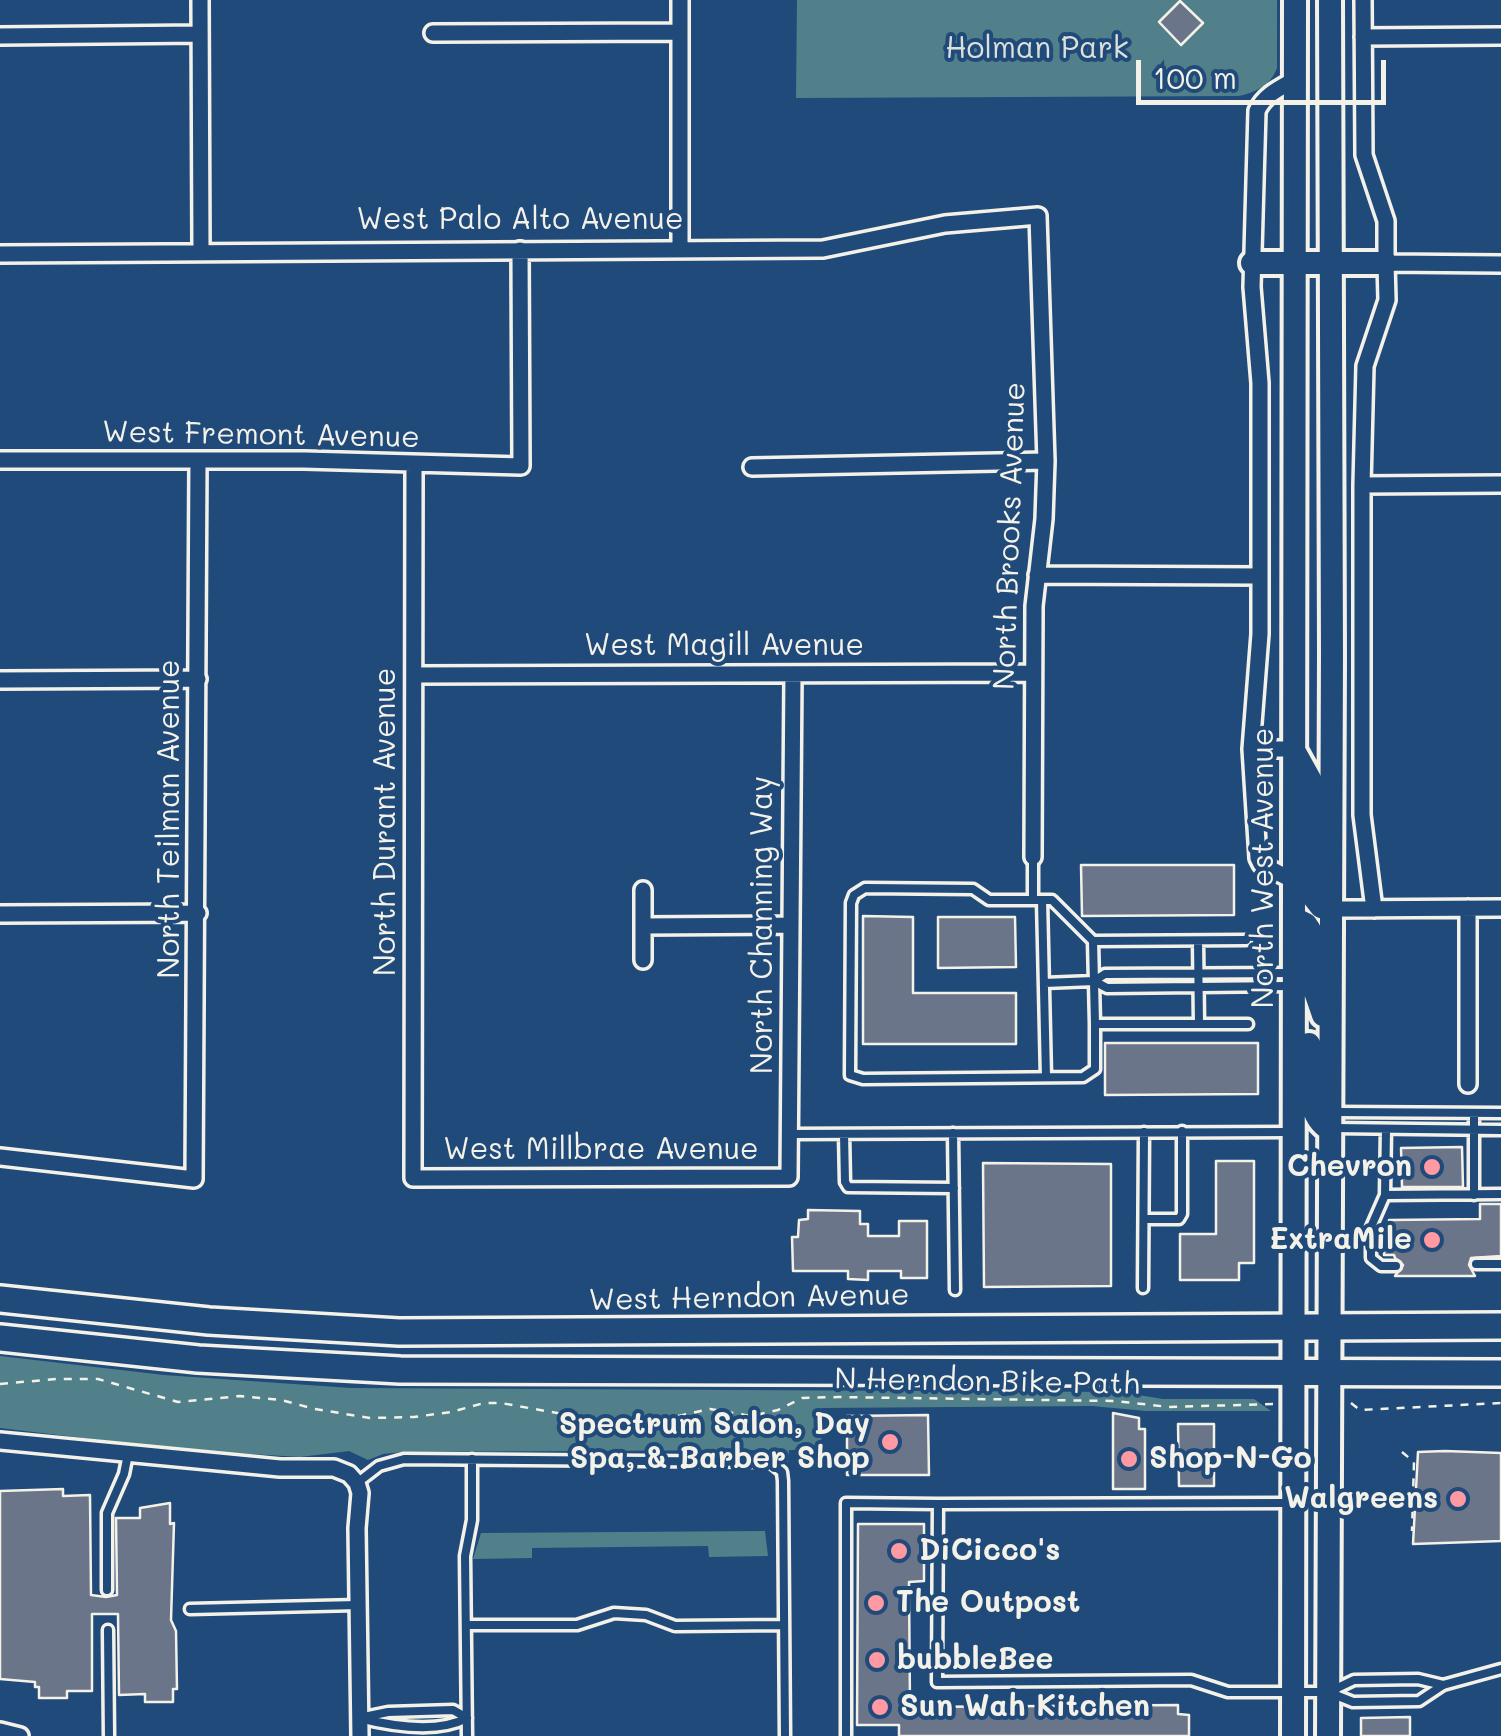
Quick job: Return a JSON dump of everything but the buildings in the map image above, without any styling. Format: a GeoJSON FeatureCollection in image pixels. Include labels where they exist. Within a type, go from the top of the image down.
{"type":"FeatureCollection","features":[{"type":"Feature","properties":{"kind":"main road","name":"North West Avenue"},"geometry":{"type":"LineString","coordinates":[[1293,1736],[1295,0]]}},
{"type":"Feature","properties":{"kind":"main road"},"geometry":{"type":"LineString","coordinates":[[1328,1736],[1330,0]]}},
{"type":"Feature","properties":{"kind":"main road"},"geometry":{"type":"LineString","coordinates":[[1252,263],[1386,263]]}},
{"type":"Feature","properties":{"kind":"main road"},"geometry":{"type":"LineString","coordinates":[[1294,749],[1310,779],[1310,893],[1320,908],[1330,909]]}},
{"type":"Feature","properties":{"kind":"main road"},"geometry":{"type":"LineString","coordinates":[[1294,918],[1310,930],[1313,986],[1329,1032]]}},
{"type":"Feature","properties":{"kind":"main road"},"geometry":{"type":"LineString","coordinates":[[1294,979],[1309,1020],[1309,1081],[1315,1112],[1320,1123],[1329,1120]]}},
{"type":"Feature","properties":{"kind":"main road","name":"West Herndon Avenue"},"geometry":{"type":"LineString","coordinates":[[0,1299],[190,1320],[399,1332],[1501,1326]]}},
{"type":"Feature","properties":{"kind":"main road"},"geometry":{"type":"LineString","coordinates":[[0,1338],[198,1359],[400,1370],[1501,1372]]}},
{"type":"Feature","properties":{"kind":"street"},"geometry":{"type":"LineString","coordinates":[[200,0],[201,251]]}},
{"type":"Feature","properties":{"kind":"street"},"geometry":{"type":"LineString","coordinates":[[680,0],[680,249]]}},
{"type":"Feature","properties":{"kind":"street"},"geometry":{"type":"LineString","coordinates":[[1363,0],[1364,155],[1386,221],[1387,300],[1366,366],[1362,484],[1362,816],[1374,909]]}},
{"type":"Feature","properties":{"kind":"street"},"geometry":{"type":"LineString","coordinates":[[434,33],[680,32]]}},
{"type":"Feature","properties":{"kind":"street"},"geometry":{"type":"LineString","coordinates":[[0,36],[200,34]]}},
{"type":"Feature","properties":{"kind":"street"},"geometry":{"type":"LineString","coordinates":[[1363,36],[1501,36]]}},
{"type":"Feature","properties":{"kind":"street"},"geometry":{"type":"LineString","coordinates":[[1292,880],[1261,864],[1258,858],[1251,748],[1260,634],[1260,383],[1252,263],[1257,111],[1276,89],[1294,80]]}},
{"type":"Feature","properties":{"kind":"street","name":"West Palo Alto Avenue"},"geometry":{"type":"LineString","coordinates":[[0,254],[823,249],[945,224],[1038,216]]}},
{"type":"Feature","properties":{"kind":"street","name":"North Brooks Avenue"},"geometry":{"type":"LineString","coordinates":[[1033,856],[1033,673],[1046,461],[1038,216]]}},
{"type":"Feature","properties":{"kind":"street","name":"West Fremont Avenue"},"geometry":{"type":"LineString","coordinates":[[0,460],[521,466],[520,250]]}},
{"type":"Feature","properties":{"kind":"street"},"geometry":{"type":"LineString","coordinates":[[1386,263],[1501,264]]}},
{"type":"Feature","properties":{"kind":"street","name":"North Teilman Avenue"},"geometry":{"type":"LineString","coordinates":[[0,1157],[194,1179],[198,460]]}},
{"type":"Feature","properties":{"kind":"street"},"geometry":{"type":"LineString","coordinates":[[752,467],[1046,461]]}},
{"type":"Feature","properties":{"kind":"street","name":"North Durant Avenue"},"geometry":{"type":"LineString","coordinates":[[413,1178],[414,465]]}},
{"type":"Feature","properties":{"kind":"street"},"geometry":{"type":"LineString","coordinates":[[1362,484],[1501,484]]}},
{"type":"Feature","properties":{"kind":"street"},"geometry":{"type":"LineString","coordinates":[[1037,575],[1260,576]]}},
{"type":"Feature","properties":{"kind":"street","name":"West Magill Avenue"},"geometry":{"type":"LineString","coordinates":[[414,675],[1033,673]]}},
{"type":"Feature","properties":{"kind":"street","name":"North Channing Way"},"geometry":{"type":"LineString","coordinates":[[789,1177],[793,674]]}},
{"type":"Feature","properties":{"kind":"street"},"geometry":{"type":"LineString","coordinates":[[0,680],[198,679]]}},
{"type":"Feature","properties":{"kind":"street"},"geometry":{"type":"LineString","coordinates":[[1251,748],[1294,749]]}},
{"type":"Feature","properties":{"kind":"street"},"geometry":{"type":"LineString","coordinates":[[643,890],[643,960]]}},
{"type":"Feature","properties":{"kind":"street"},"geometry":{"type":"LineString","coordinates":[[1468,908],[1468,1084]]}},
{"type":"Feature","properties":{"kind":"street"},"geometry":{"type":"LineString","coordinates":[[1330,909],[1501,908]]}},
{"type":"Feature","properties":{"kind":"street"},"geometry":{"type":"LineString","coordinates":[[0,914],[198,913]]}},
{"type":"Feature","properties":{"kind":"street"},"geometry":{"type":"LineString","coordinates":[[643,926],[790,925]]}},
{"type":"Feature","properties":{"kind":"street","name":"West Millbrae Avenue"},"geometry":{"type":"LineString","coordinates":[[413,1178],[789,1177]]}},
{"type":"Feature","properties":{"kind":"street"},"geometry":{"type":"LineString","coordinates":[[0,1441],[280,1468],[334,1468],[349,1474],[360,1493],[360,1736]]}},
{"type":"Feature","properties":{"kind":"street"},"geometry":{"type":"LineString","coordinates":[[0,1731],[20,1736]]}},
{"type":"Feature","properties":{"kind":"lane"},"geometry":{"type":"LineString","coordinates":[[1033,856],[1044,983],[1046,1077]]}},
{"type":"Feature","properties":{"kind":"lane"},"geometry":{"type":"LineString","coordinates":[[864,888],[973,889],[989,900],[1052,900],[1092,941],[1095,1069],[1082,1077],[863,1079],[850,1075],[850,903],[864,888]]}},
{"type":"Feature","properties":{"kind":"lane"},"geometry":{"type":"LineString","coordinates":[[1092,941],[1246,940]]}},
{"type":"Feature","properties":{"kind":"lane"},"geometry":{"type":"LineString","coordinates":[[1198,941],[1199,1024]]}},
{"type":"Feature","properties":{"kind":"lane"},"geometry":{"type":"LineString","coordinates":[[1094,982],[1105,974],[1198,973],[1294,979]]}},
{"type":"Feature","properties":{"kind":"lane"},"geometry":{"type":"LineString","coordinates":[[1044,983],[1094,982],[1107,988],[1198,987],[1294,979]]}},
{"type":"Feature","properties":{"kind":"lane"},"geometry":{"type":"LineString","coordinates":[[1095,1024],[1248,1024]]}},
{"type":"Feature","properties":{"kind":"lane"},"geometry":{"type":"LineString","coordinates":[[1474,1113],[1474,1194]]}},
{"type":"Feature","properties":{"kind":"lane"},"geometry":{"type":"LineString","coordinates":[[1329,1120],[1501,1113]]}},
{"type":"Feature","properties":{"kind":"lane"},"geometry":{"type":"LineString","coordinates":[[1329,1120],[1386,1129],[1501,1130]]}},
{"type":"Feature","properties":{"kind":"lane"},"geometry":{"type":"LineString","coordinates":[[1386,1129],[1386,1194],[1370,1227],[1371,1258],[1381,1266],[1396,1266]]}},
{"type":"Feature","properties":{"kind":"lane"},"geometry":{"type":"LineString","coordinates":[[1144,1219],[1179,1219],[1182,1214],[1182,1131]]}},
{"type":"Feature","properties":{"kind":"lane"},"geometry":{"type":"LineString","coordinates":[[1144,1132],[1144,1288]]}},
{"type":"Feature","properties":{"kind":"lane"},"geometry":{"type":"LineString","coordinates":[[790,1134],[1293,1132]]}},
{"type":"Feature","properties":{"kind":"lane"},"geometry":{"type":"LineString","coordinates":[[953,1133],[956,1290]]}},
{"type":"Feature","properties":{"kind":"lane"},"geometry":{"type":"LineString","coordinates":[[844,1134],[848,1188],[954,1188]]}},
{"type":"Feature","properties":{"kind":"lane"},"geometry":{"type":"LineString","coordinates":[[1386,1194],[1500,1196]]}},
{"type":"Feature","properties":{"kind":"lane"},"geometry":{"type":"LineString","coordinates":[[1476,1264],[1500,1263]]}},
{"type":"Feature","properties":{"kind":"lane"},"geometry":{"type":"LineString","coordinates":[[107,1590],[107,1513],[128,1454]]}},
{"type":"Feature","properties":{"kind":"lane"},"geometry":{"type":"LineString","coordinates":[[467,1736],[465,1556],[472,1520],[472,1460]]}},
{"type":"Feature","properties":{"kind":"lane"},"geometry":{"type":"LineString","coordinates":[[357,1483],[390,1461],[770,1462],[782,1472],[783,1481],[785,1736]]}},
{"type":"Feature","properties":{"kind":"lane"},"geometry":{"type":"LineString","coordinates":[[846,1736],[846,1503],[1292,1503]]}},
{"type":"Feature","properties":{"kind":"lane"},"geometry":{"type":"LineString","coordinates":[[938,1504],[937,1682],[1191,1680],[1228,1692],[1329,1692],[1353,1702],[1419,1701],[1443,1685],[1501,1669]]}},
{"type":"Feature","properties":{"kind":"lane"},"geometry":{"type":"LineString","coordinates":[[190,1609],[358,1605]]}},
{"type":"Feature","properties":{"kind":"lane"},"geometry":{"type":"LineString","coordinates":[[466,1625],[577,1624],[614,1613],[646,1615],[675,1626],[784,1626]]}},
{"type":"Feature","properties":{"kind":"lane"},"geometry":{"type":"LineString","coordinates":[[108,1630],[109,1736]]}},
{"type":"Feature","properties":{"kind":"lane"},"geometry":{"type":"LineString","coordinates":[[1329,1692],[1354,1680],[1418,1679],[1443,1685]]}},
{"type":"Feature","properties":{"kind":"lane"},"geometry":{"type":"LineString","coordinates":[[359,1718],[388,1712],[452,1710],[467,1718]]}},
{"type":"Feature","properties":{"kind":"lane"},"geometry":{"type":"LineString","coordinates":[[359,1718],[388,1726],[454,1725],[467,1718]]}},
{"type":"Feature","properties":{"kind":"path","name":"N Herndon Bike Path"},"geometry":{"type":"LineString","coordinates":[[0,1384],[56,1378],[98,1379],[178,1402],[240,1396],[370,1418],[451,1412],[484,1402],[607,1422],[656,1421],[710,1410],[751,1416],[778,1410],[802,1398],[838,1397],[1116,1402],[1169,1407],[1267,1404]]}},
{"type":"Feature","properties":{"kind":"path"},"geometry":{"type":"LineString","coordinates":[[1353,1403],[1360,1410],[1501,1403]]}},
{"type":"Feature","properties":{"kind":"path"},"geometry":{"type":"LineString","coordinates":[[1402,1452],[1414,1462],[1412,1531]]}},
{"type":"Feature","properties":{"kind":"green space","name":"Holman Park"},"geometry":{"type":"Polygon","coordinates":[[[797,0],[1277,0],[1277,68],[1262,87],[1238,96],[796,98],[797,0]]]}},
{"type":"Feature","properties":{"kind":"green space"},"geometry":{"type":"Polygon","coordinates":[[[0,1356],[164,1375],[351,1388],[1120,1392],[1163,1399],[1254,1399],[1271,1411],[1146,1411],[1092,1406],[822,1408],[821,1450],[789,1450],[788,1462],[765,1450],[404,1452],[368,1460],[349,1451],[300,1457],[184,1450],[0,1428],[0,1356]]]}},
{"type":"Feature","properties":{"kind":"green space"},"geometry":{"type":"Polygon","coordinates":[[[765,1531],[768,1556],[709,1557],[708,1546],[532,1548],[532,1558],[473,1559],[481,1533],[765,1531]]]}},
{"type":"Feature","properties":{"kind":"place","name":"Chevron"},"geometry":{"type":"Point","coordinates":[1432,1167]}},
{"type":"Feature","properties":{"kind":"place","name":"ExtraMile"},"geometry":{"type":"Point","coordinates":[1432,1240]}},
{"type":"Feature","properties":{"kind":"place","name":"Spectrum Salon, Day Spa, & Barber Shop"},"geometry":{"type":"Point","coordinates":[890,1442]}},
{"type":"Feature","properties":{"kind":"place","name":"Shop-N-Go"},"geometry":{"type":"Point","coordinates":[1129,1459]}},
{"type":"Feature","properties":{"kind":"place","name":"Walgreens"},"geometry":{"type":"Point","coordinates":[1458,1499]}},
{"type":"Feature","properties":{"kind":"place","name":"DiCicco's"},"geometry":{"type":"Point","coordinates":[899,1551]}},
{"type":"Feature","properties":{"kind":"place","name":"The Outpost"},"geometry":{"type":"Point","coordinates":[876,1603]}},
{"type":"Feature","properties":{"kind":"place","name":"bubbleBee"},"geometry":{"type":"Point","coordinates":[877,1660]}},
{"type":"Feature","properties":{"kind":"place","name":"Sun Wah Kitchen"},"geometry":{"type":"Point","coordinates":[880,1707]}}]}
